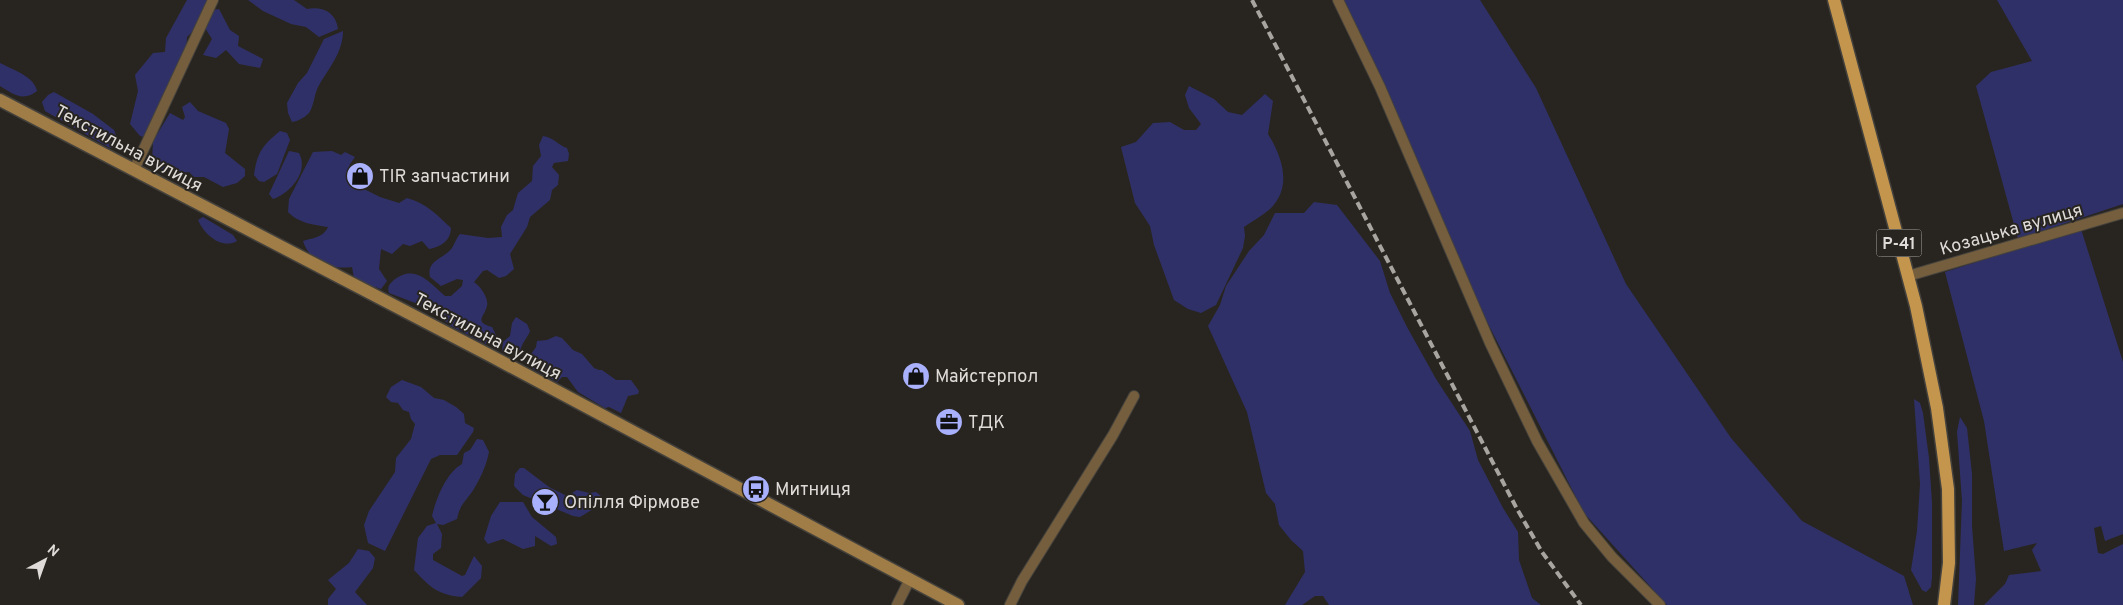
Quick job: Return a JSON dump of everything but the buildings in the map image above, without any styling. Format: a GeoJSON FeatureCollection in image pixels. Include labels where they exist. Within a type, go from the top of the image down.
{"type":"FeatureCollection","features":[{"type":"Feature","properties":{"kind":"main road","name":"Р-41"},"geometry":{"type":"LineString","coordinates":[[1834,0],[1908,276],[1937,408],[1948,489],[1949,563],[1944,605]]}},
{"type":"Feature","properties":{"kind":"street"},"geometry":{"type":"LineString","coordinates":[[134,170],[213,0]]}},
{"type":"Feature","properties":{"kind":"street"},"geometry":{"type":"LineString","coordinates":[[1338,0],[1380,86],[1490,343],[1536,441],[1584,523],[1612,557],[1660,605]]}},
{"type":"Feature","properties":{"kind":"street","name":"Текстильна вулиця"},"geometry":{"type":"LineString","coordinates":[[0,100],[491,356],[958,605]]}},
{"type":"Feature","properties":{"kind":"street","name":"Козацька вулиця"},"geometry":{"type":"LineString","coordinates":[[1908,276],[2123,214]]}},
{"type":"Feature","properties":{"kind":"street"},"geometry":{"type":"LineString","coordinates":[[1010,605],[1022,581],[1113,434],[1134,396]]}},
{"type":"Feature","properties":{"kind":"street"},"geometry":{"type":"LineString","coordinates":[[898,605],[910,580]]}},
{"type":"Feature","properties":{"kind":"shaded area"},"geometry":{"type":"Polygon","coordinates":[[[187,0],[210,0],[203,21],[187,37],[186,58],[152,131],[144,137],[140,136],[130,124],[138,91],[135,75],[153,53],[165,52],[166,38],[187,0]]]}},
{"type":"Feature","properties":{"kind":"shaded area"},"geometry":{"type":"Polygon","coordinates":[[[248,0],[294,0],[307,9],[318,8],[331,14],[337,23],[338,29],[319,37],[306,27],[291,24],[263,11],[248,0]]]}},
{"type":"Feature","properties":{"kind":"shaded area"},"geometry":{"type":"Polygon","coordinates":[[[1343,0],[1480,0],[1536,88],[1626,284],[1731,438],[1802,521],[1904,576],[1913,605],[1667,605],[1584,513],[1472,292],[1343,0]]]}},
{"type":"Feature","properties":{"kind":"shaded area"},"geometry":{"type":"Polygon","coordinates":[[[1997,0],[2123,0],[2123,204],[2018,239],[1976,86],[1991,72],[2032,61],[1997,0]]]}},
{"type":"Feature","properties":{"kind":"shaded area"},"geometry":{"type":"Polygon","coordinates":[[[219,9],[230,30],[239,36],[238,46],[263,59],[260,68],[239,64],[226,50],[216,58],[203,55],[212,39],[205,28],[213,10],[219,9]]]}},
{"type":"Feature","properties":{"kind":"shaded area"},"geometry":{"type":"Polygon","coordinates":[[[343,31],[338,54],[318,87],[311,110],[303,118],[292,122],[288,113],[287,103],[298,83],[307,73],[324,39],[343,31]]]}},
{"type":"Feature","properties":{"kind":"shaded area"},"geometry":{"type":"Polygon","coordinates":[[[0,63],[27,77],[32,81],[37,91],[27,96],[18,96],[0,86],[0,63]]]}},
{"type":"Feature","properties":{"kind":"shaded area"},"geometry":{"type":"Polygon","coordinates":[[[1189,86],[1214,99],[1228,112],[1242,115],[1265,94],[1273,101],[1268,134],[1281,162],[1283,172],[1283,182],[1277,200],[1267,212],[1244,227],[1243,248],[1216,305],[1201,313],[1188,309],[1174,300],[1154,245],[1150,226],[1135,203],[1121,147],[1136,142],[1153,123],[1170,122],[1184,130],[1196,130],[1201,124],[1189,108],[1185,95],[1189,86]]]}},
{"type":"Feature","properties":{"kind":"shaded area"},"geometry":{"type":"Polygon","coordinates":[[[54,92],[93,114],[114,130],[118,140],[111,148],[108,147],[45,111],[42,102],[48,95],[54,92]]]}},
{"type":"Feature","properties":{"kind":"shaded area"},"geometry":{"type":"Polygon","coordinates":[[[190,102],[198,111],[226,123],[229,129],[225,153],[245,169],[245,176],[237,183],[223,187],[204,177],[194,177],[189,172],[175,174],[156,168],[152,162],[153,141],[170,113],[183,120],[185,117],[182,107],[190,102]]]}},
{"type":"Feature","properties":{"kind":"shaded area"},"geometry":{"type":"Polygon","coordinates":[[[280,131],[287,133],[290,140],[277,174],[264,182],[259,181],[254,175],[259,155],[265,145],[280,131]]]}},
{"type":"Feature","properties":{"kind":"shaded area"},"geometry":{"type":"Polygon","coordinates":[[[543,136],[567,148],[569,154],[568,161],[554,163],[552,167],[559,175],[558,185],[552,190],[550,200],[530,217],[527,227],[510,254],[514,269],[506,276],[499,278],[487,270],[483,271],[474,282],[487,299],[487,306],[482,321],[492,327],[498,339],[495,345],[486,344],[451,326],[438,315],[428,312],[418,304],[389,293],[388,287],[394,280],[408,274],[421,276],[445,296],[451,296],[462,286],[463,280],[457,279],[441,286],[430,277],[429,271],[433,263],[449,252],[460,234],[488,238],[502,237],[501,227],[507,215],[513,210],[518,193],[532,181],[533,166],[541,156],[539,145],[543,136]]]}},
{"type":"Feature","properties":{"kind":"shaded area"},"geometry":{"type":"Polygon","coordinates":[[[289,151],[299,153],[302,167],[300,174],[292,187],[273,199],[269,194],[289,151]]]}},
{"type":"Feature","properties":{"kind":"shaded area"},"geometry":{"type":"Polygon","coordinates":[[[332,151],[341,155],[345,152],[355,157],[350,164],[347,174],[352,183],[380,197],[399,203],[407,198],[414,200],[431,210],[451,228],[447,239],[441,245],[433,248],[429,249],[422,241],[410,246],[403,244],[392,254],[381,249],[379,269],[387,281],[381,289],[375,287],[368,289],[354,278],[352,267],[330,266],[316,259],[306,248],[303,241],[320,235],[328,227],[301,221],[288,212],[289,199],[313,152],[332,151]]]}},
{"type":"Feature","properties":{"kind":"shaded area"},"geometry":{"type":"Polygon","coordinates":[[[1314,202],[1337,205],[1380,261],[1390,293],[1407,327],[1436,379],[1470,431],[1478,460],[1518,532],[1519,560],[1532,598],[1541,605],[1329,605],[1323,596],[1315,596],[1302,605],[1285,605],[1305,572],[1303,551],[1279,525],[1275,504],[1266,493],[1247,412],[1208,326],[1220,305],[1226,286],[1249,251],[1264,235],[1275,213],[1304,213],[1314,202]]]}},
{"type":"Feature","properties":{"kind":"shaded area"},"geometry":{"type":"Polygon","coordinates":[[[203,217],[233,235],[237,241],[225,243],[214,239],[204,230],[198,220],[203,217]]]}},
{"type":"Feature","properties":{"kind":"shaded area"},"geometry":{"type":"Polygon","coordinates":[[[2081,229],[2123,362],[2123,534],[2105,541],[2101,526],[2094,528],[2098,553],[2103,554],[2123,544],[2123,605],[1984,605],[2005,584],[2009,575],[2041,571],[2032,550],[2037,543],[2004,551],[1984,421],[1945,272],[2081,229]]]}},
{"type":"Feature","properties":{"kind":"shaded area"},"geometry":{"type":"Polygon","coordinates":[[[516,317],[527,324],[530,331],[520,351],[504,354],[502,351],[503,342],[510,336],[512,323],[516,317]]]}},
{"type":"Feature","properties":{"kind":"shaded area"},"geometry":{"type":"Polygon","coordinates":[[[556,336],[562,338],[573,350],[582,354],[594,368],[602,370],[616,380],[631,380],[639,391],[638,394],[628,396],[621,413],[609,407],[605,408],[578,392],[567,377],[562,377],[557,382],[533,369],[529,357],[536,347],[537,341],[547,340],[556,336]]]}},
{"type":"Feature","properties":{"kind":"shaded area"},"geometry":{"type":"Polygon","coordinates":[[[402,380],[421,387],[434,398],[444,400],[456,407],[464,414],[465,423],[474,428],[457,455],[440,455],[431,459],[385,551],[368,543],[364,525],[369,511],[395,472],[396,458],[411,439],[415,424],[409,412],[403,410],[398,403],[391,402],[386,397],[391,387],[402,380]]]}},
{"type":"Feature","properties":{"kind":"shaded area"},"geometry":{"type":"Polygon","coordinates":[[[1914,399],[1920,403],[1923,413],[1932,503],[1932,577],[1931,587],[1926,592],[1922,590],[1911,570],[1917,531],[1920,484],[1914,399]]]}},
{"type":"Feature","properties":{"kind":"shaded area"},"geometry":{"type":"Polygon","coordinates":[[[1960,417],[1967,428],[1972,474],[1972,526],[1976,579],[1974,605],[1958,605],[1962,501],[1957,432],[1960,417]]]}},
{"type":"Feature","properties":{"kind":"shaded area"},"geometry":{"type":"Polygon","coordinates":[[[477,439],[483,440],[489,452],[484,468],[475,487],[461,507],[457,519],[443,525],[437,524],[442,534],[441,548],[433,554],[433,560],[462,576],[465,575],[474,556],[482,566],[481,578],[462,597],[440,592],[414,570],[418,538],[427,526],[436,523],[432,516],[442,487],[456,468],[462,464],[464,453],[470,450],[477,439]]]}},
{"type":"Feature","properties":{"kind":"shaded area"},"geometry":{"type":"Polygon","coordinates":[[[520,468],[524,468],[549,487],[567,496],[577,490],[589,493],[596,492],[601,496],[603,503],[580,517],[573,516],[523,495],[514,486],[515,474],[520,468]]]}},
{"type":"Feature","properties":{"kind":"shaded area"},"geometry":{"type":"Polygon","coordinates":[[[500,502],[523,502],[532,517],[556,537],[557,544],[551,546],[535,536],[535,546],[523,549],[503,539],[488,544],[484,539],[491,516],[500,502]]]}},
{"type":"Feature","properties":{"kind":"shaded area"},"geometry":{"type":"Polygon","coordinates":[[[358,549],[369,551],[375,558],[373,568],[355,592],[367,605],[328,605],[328,599],[336,589],[328,580],[349,563],[358,549]]]}},
{"type":"Feature","properties":{"kind":"railway"},"geometry":{"type":"LineString","coordinates":[[1252,0],[1517,509],[1542,552],[1581,605]]}},
{"type":"Feature","properties":{"kind":"place","name":"TIR запчастини"},"geometry":{"type":"Point","coordinates":[360,176]}},
{"type":"Feature","properties":{"kind":"place","name":"Майстерпол"},"geometry":{"type":"Point","coordinates":[916,376]}},
{"type":"Feature","properties":{"kind":"place","name":"ТДК"},"geometry":{"type":"Point","coordinates":[949,422]}},
{"type":"Feature","properties":{"kind":"place","name":"Митниця"},"geometry":{"type":"Point","coordinates":[756,489]}},
{"type":"Feature","properties":{"kind":"place","name":"Опілля Фірмове"},"geometry":{"type":"Point","coordinates":[545,502]}}]}
